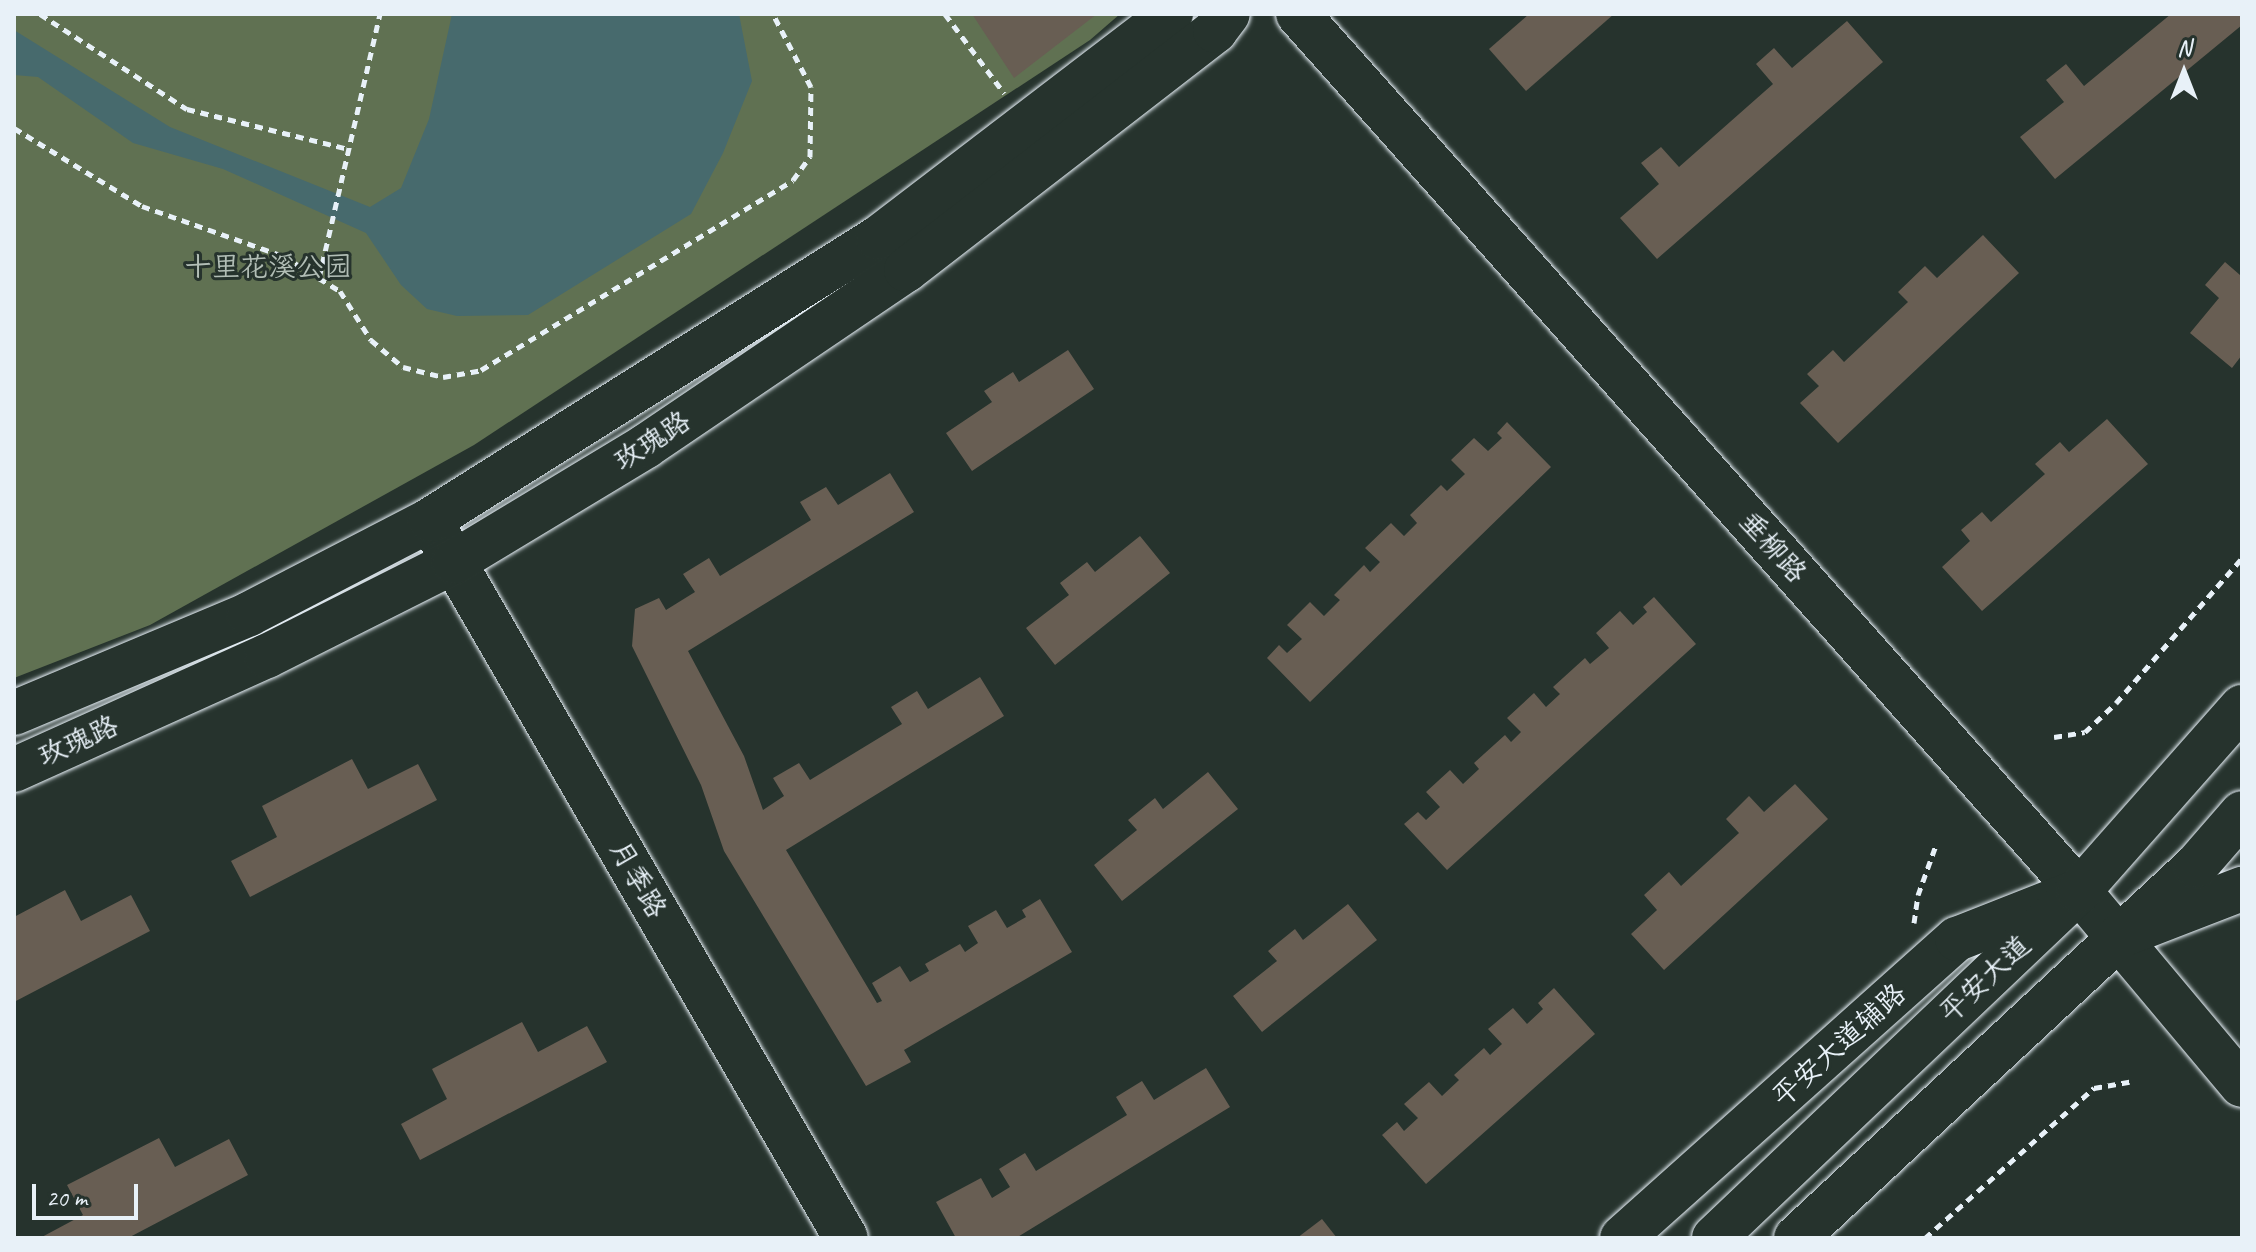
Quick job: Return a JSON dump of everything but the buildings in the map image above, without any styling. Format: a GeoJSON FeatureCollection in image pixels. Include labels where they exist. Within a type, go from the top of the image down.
{"type":"FeatureCollection","features":[{"type":"Feature","properties":{"kind":"street","name":"玫瑰路"},"geometry":{"type":"LineString","coordinates":[[14,713],[249,614],[430,520],[878,238],[1171,14]]}},
{"type":"Feature","properties":{"kind":"street","name":"玫瑰路"},"geometry":{"type":"LineString","coordinates":[[14,770],[267,656],[454,562],[646,446],[906,270],[1215,31],[1228,14]]}},
{"type":"Feature","properties":{"kind":"street","name":"垂柳路"},"geometry":{"type":"LineString","coordinates":[[1298,14],[2079,891],[2242,1085]]}},
{"type":"Feature","properties":{"kind":"street","name":"月季路"},"geometry":{"type":"LineString","coordinates":[[430,520],[846,1238]]}},
{"type":"Feature","properties":{"kind":"street","name":"平安大道"},"geometry":{"type":"LineString","coordinates":[[1714,1238],[2079,891],[2242,707]]}},
{"type":"Feature","properties":{"kind":"street"},"geometry":{"type":"LineString","coordinates":[[1796,1238],[2196,866],[2242,813]]}},
{"type":"Feature","properties":{"kind":"street"},"geometry":{"type":"LineString","coordinates":[[2117,937],[2242,889]]}},
{"type":"Feature","properties":{"kind":"street","name":"平安大道辅路"},"geometry":{"type":"LineString","coordinates":[[1622,1238],[1957,939],[2079,891]]}},
{"type":"Feature","properties":{"kind":"path"},"geometry":{"type":"LineString","coordinates":[[40,14],[187,109],[349,149]]}},
{"type":"Feature","properties":{"kind":"path"},"geometry":{"type":"LineString","coordinates":[[319,278],[380,14]]}},
{"type":"Feature","properties":{"kind":"path"},"geometry":{"type":"LineString","coordinates":[[14,128],[142,206],[283,256],[340,291],[371,340],[403,367],[443,377],[481,370],[793,180],[810,157],[811,87],[773,14]]}},
{"type":"Feature","properties":{"kind":"path"},"geometry":{"type":"LineString","coordinates":[[945,14],[1006,96]]}},
{"type":"Feature","properties":{"kind":"path"},"geometry":{"type":"LineString","coordinates":[[2054,737],[2085,732],[2116,703],[2242,558]]}},
{"type":"Feature","properties":{"kind":"path"},"geometry":{"type":"LineString","coordinates":[[1918,895],[1936,845]]}},
{"type":"Feature","properties":{"kind":"path"},"geometry":{"type":"LineString","coordinates":[[1925,1238],[2094,1088],[2129,1082]]}},
{"type":"Feature","properties":{"kind":"green space","name":"十里花溪公园"},"geometry":{"type":"Polygon","coordinates":[[[14,14],[1120,14],[1090,40],[474,445],[150,625],[14,678],[14,14]]]}},
{"type":"Feature","properties":{"kind":"water"},"geometry":{"type":"Polygon","coordinates":[[[452,14],[739,14],[752,81],[723,153],[691,214],[528,315],[457,316],[427,309],[401,285],[366,233],[223,169],[133,143],[38,77],[14,75],[14,30],[170,127],[370,207],[401,188],[429,119],[452,14]]]}}]}
